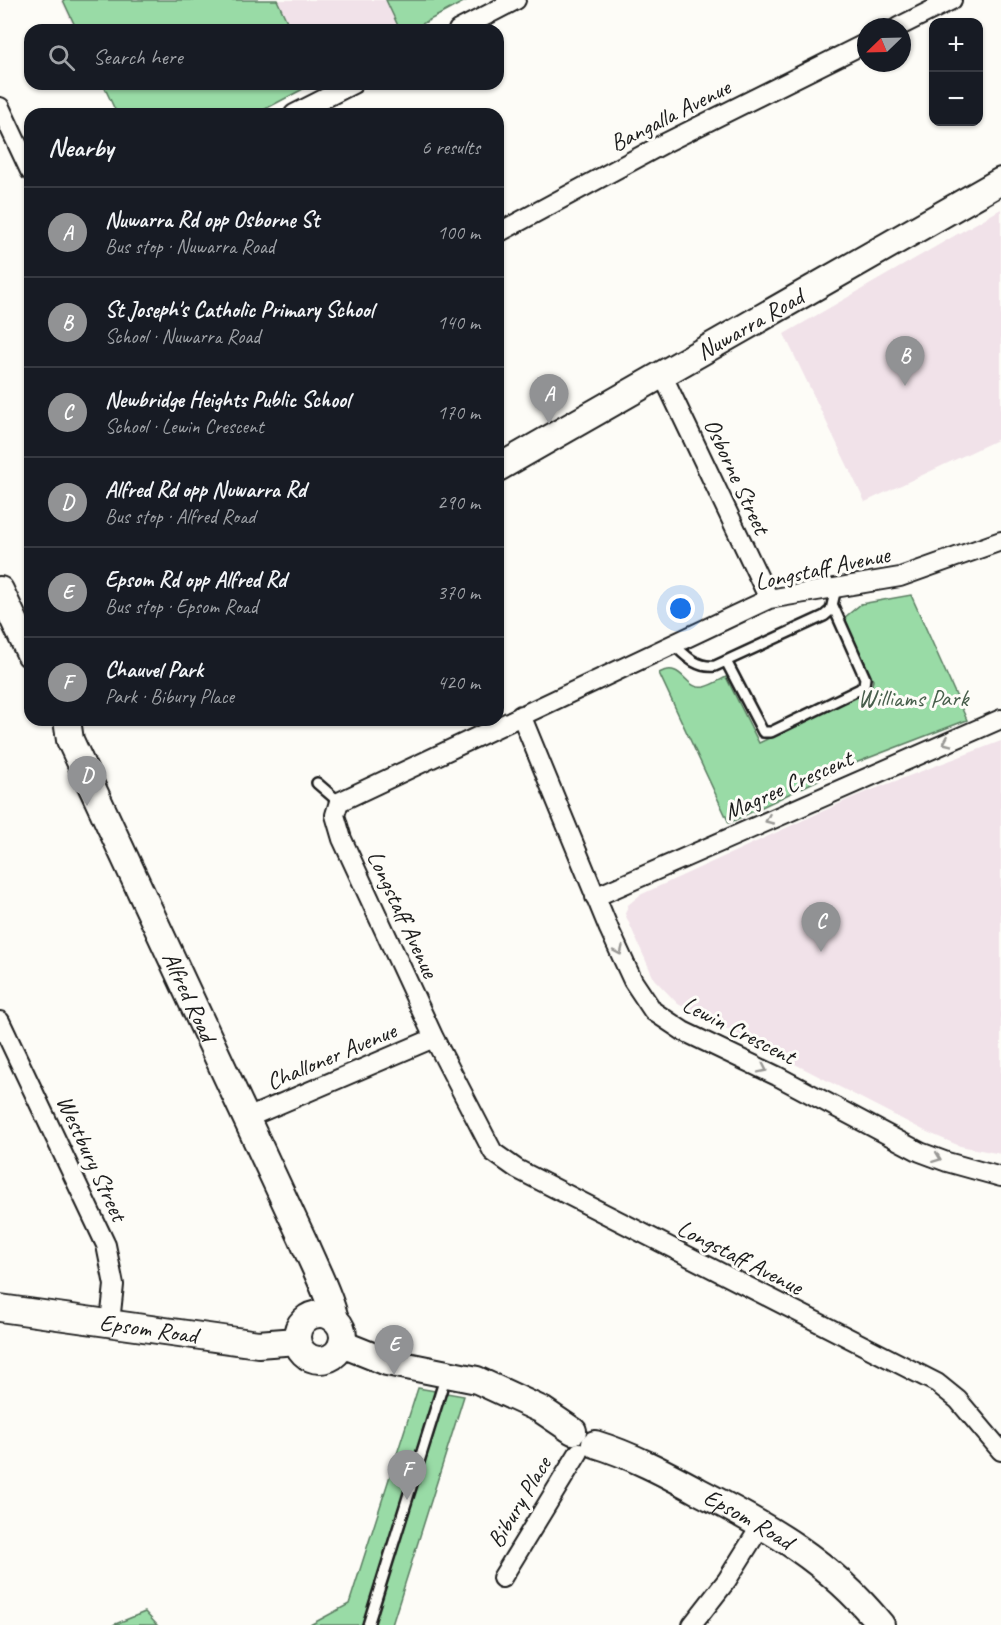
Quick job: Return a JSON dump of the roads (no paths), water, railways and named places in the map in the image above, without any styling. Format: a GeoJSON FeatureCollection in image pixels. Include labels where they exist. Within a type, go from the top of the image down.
{"type":"FeatureCollection","features":[{"type":"Feature","properties":{"kind":"street"},"geometry":{"type":"LineString","coordinates":[[470,24],[516,0]]}},
{"type":"Feature","properties":{"kind":"street"},"geometry":{"type":"LineString","coordinates":[[911,20],[952,0]]}},
{"type":"Feature","properties":{"kind":"street","name":"Bangalla Avenue"},"geometry":{"type":"LineString","coordinates":[[504,230],[665,143],[857,47]]}},
{"type":"Feature","properties":{"kind":"street"},"geometry":{"type":"LineString","coordinates":[[306,108],[341,90]]}},
{"type":"Feature","properties":{"kind":"street"},"geometry":{"type":"LineString","coordinates":[[0,107],[24,158]]}},
{"type":"Feature","properties":{"kind":"street","name":"Nuwarra Road"},"geometry":{"type":"LineString","coordinates":[[504,465],[1001,181]]}},
{"type":"Feature","properties":{"kind":"street","name":"Osborne Street"},"geometry":{"type":"LineString","coordinates":[[662,374],[769,599]]}},
{"type":"Feature","properties":{"kind":"street","name":"Longstaff Avenue"},"geometry":{"type":"LineString","coordinates":[[504,723],[769,599],[834,597],[900,577],[1001,541]]}},
{"type":"Feature","properties":{"kind":"street"},"geometry":{"type":"LineString","coordinates":[[0,590],[24,641]]}},
{"type":"Feature","properties":{"kind":"street","name":"Lewin Crescent"},"geometry":{"type":"LineString","coordinates":[[521,715],[595,897],[633,981],[653,1011],[683,1031],[777,1076],[920,1152],[1001,1177]]}},
{"type":"Feature","properties":{"kind":"street","name":"Magree Crescent"},"geometry":{"type":"LineString","coordinates":[[595,897],[1001,718]]}},
{"type":"Feature","properties":{"kind":"street","name":"Alfred Road"},"geometry":{"type":"LineString","coordinates":[[68,726],[70,740],[247,1118],[315,1271],[324,1285],[335,1319]]}},
{"type":"Feature","properties":{"kind":"street","name":"Longstaff Avenue"},"geometry":{"type":"LineString","coordinates":[[498,726],[339,802],[335,815],[342,839],[434,1038],[493,1152],[537,1179],[937,1383],[958,1400],[1001,1450]]}},
{"type":"Feature","properties":{"kind":"street","name":"Westbury Street"},"geometry":{"type":"LineString","coordinates":[[0,1020],[7,1052],[109,1252],[114,1285],[110,1322]]}},
{"type":"Feature","properties":{"kind":"street","name":"Challoner Avenue"},"geometry":{"type":"LineString","coordinates":[[247,1118],[434,1038]]}},
{"type":"Feature","properties":{"kind":"street"},"geometry":{"type":"LineString","coordinates":[[300,1331],[315,1314],[335,1319],[342,1330],[342,1344],[335,1356],[315,1360],[302,1353],[300,1331],[315,1271]]}},
{"type":"Feature","properties":{"kind":"street","name":"Epsom Road"},"geometry":{"type":"LineString","coordinates":[[0,1308],[110,1322],[186,1336],[258,1344],[300,1331]]}},
{"type":"Feature","properties":{"kind":"street","name":"Epsom Road"},"geometry":{"type":"LineString","coordinates":[[342,1344],[387,1362],[447,1372],[477,1380],[542,1410],[582,1442],[654,1468],[762,1524],[834,1574],[880,1625]]}},
{"type":"Feature","properties":{"kind":"street","name":"Bibury Place"},"geometry":{"type":"LineString","coordinates":[[502,1578],[582,1442]]}},
{"type":"Feature","properties":{"kind":"street"},"geometry":{"type":"LineString","coordinates":[[692,1625],[727,1580],[762,1524]]}},
{"type":"Feature","properties":{"kind":"lane"},"geometry":{"type":"LineString","coordinates":[[672,644],[704,667],[726,661],[824,616],[834,597]]}},
{"type":"Feature","properties":{"kind":"lane"},"geometry":{"type":"LineString","coordinates":[[726,661],[764,732],[771,732],[860,689],[864,685],[865,678],[834,597]]}},
{"type":"Feature","properties":{"kind":"lane"},"geometry":{"type":"LineString","coordinates":[[317,783],[339,802]]}},
{"type":"Feature","properties":{"kind":"lane"},"geometry":{"type":"LineString","coordinates":[[368,1625],[447,1372]]}},
{"type":"Feature","properties":{"kind":"place","name":"St Joseph's Catholic Primary School"},"geometry":{"type":"Point","coordinates":[905,386]}},
{"type":"Feature","properties":{"kind":"place","name":"Nuwarra Rd opp Osborne St"},"geometry":{"type":"Point","coordinates":[549,424]}},
{"type":"Feature","properties":{"kind":"place","name":"Alfred Rd opp Nuwarra Rd"},"geometry":{"type":"Point","coordinates":[87,806]}},
{"type":"Feature","properties":{"kind":"place","name":"Newbridge Heights Public School"},"geometry":{"type":"Point","coordinates":[821,952]}},
{"type":"Feature","properties":{"kind":"place","name":"Epsom Rd opp Alfred Rd"},"geometry":{"type":"Point","coordinates":[394,1375]}},
{"type":"Feature","properties":{"kind":"place","name":"Chauvel Park"},"geometry":{"type":"Point","coordinates":[407,1500]}},
{"type":"Feature","properties":{"kind":"park label","name":"Williams Park"},"geometry":{"type":"Point","coordinates":[913,698]}}]}
